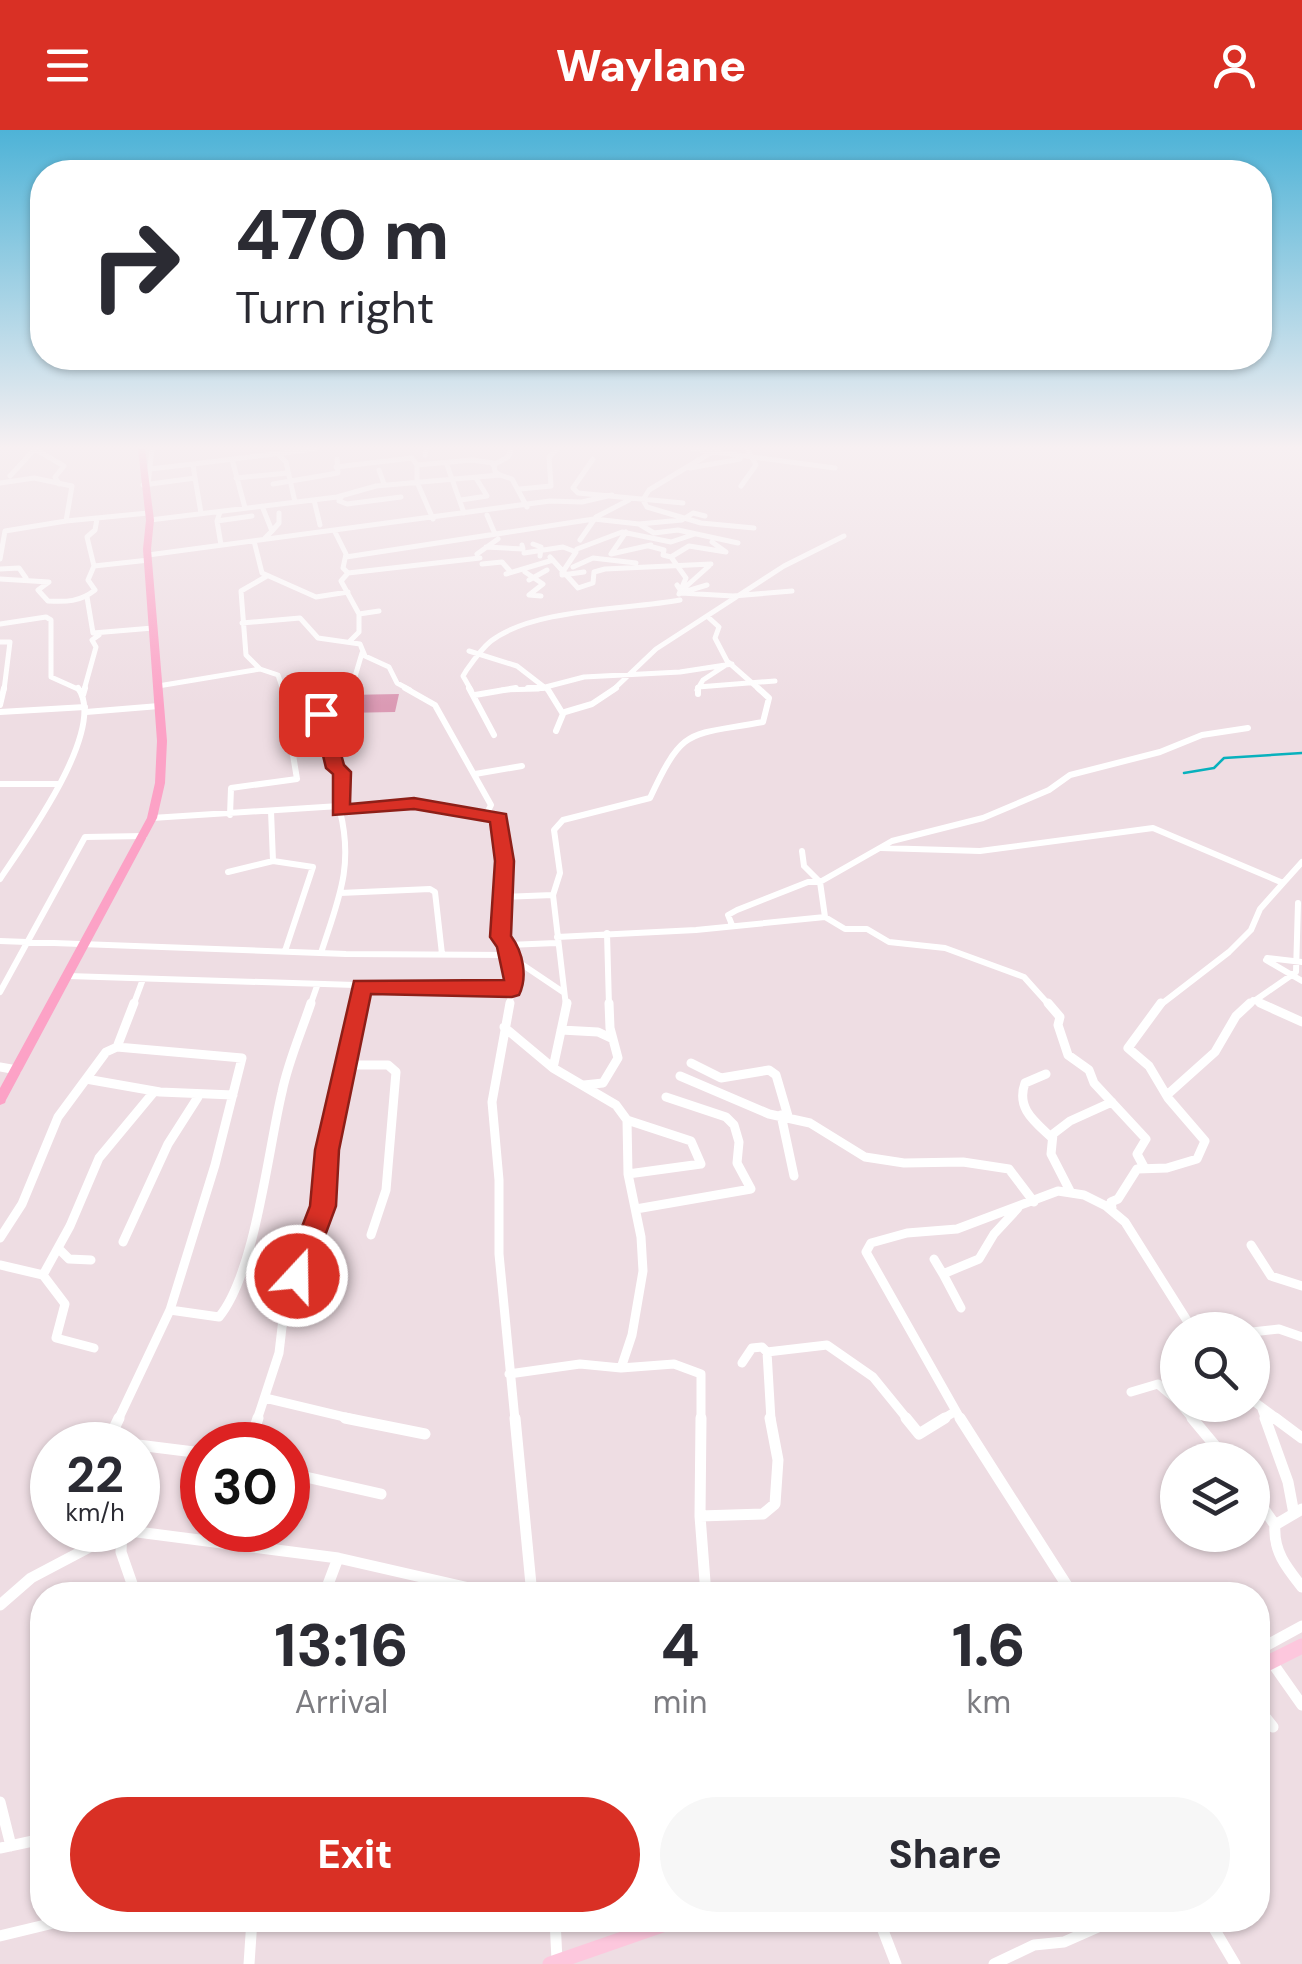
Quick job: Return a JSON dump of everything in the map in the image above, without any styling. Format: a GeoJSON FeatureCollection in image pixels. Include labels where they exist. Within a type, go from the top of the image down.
{"type":"FeatureCollection","features":[{"type":"Feature","properties":{"kind":"highway"},"geometry":{"type":"LineString","coordinates":[[0,1100],[152,818],[160,783],[149,535]]}},
{"type":"Feature","properties":{"kind":"main road"},"geometry":{"type":"LineString","coordinates":[[1270,1662],[1302,1646]]}},
{"type":"Feature","properties":{"kind":"main road"},"geometry":{"type":"LineString","coordinates":[[554,1964],[643,1932]]}},
{"type":"Feature","properties":{"kind":"street"},"geometry":{"type":"LineString","coordinates":[[0,579],[49,582],[38,590],[48,602],[67,603],[87,596],[94,590],[88,580],[94,566],[88,552],[90,535]]}},
{"type":"Feature","properties":{"kind":"street"},"geometry":{"type":"LineString","coordinates":[[219,535],[221,545]]}},
{"type":"Feature","properties":{"kind":"street"},"geometry":{"type":"LineString","coordinates":[[258,541],[267,535]]}},
{"type":"Feature","properties":{"kind":"street"},"geometry":{"type":"LineString","coordinates":[[94,566],[313,535]]}},
{"type":"Feature","properties":{"kind":"street"},"geometry":{"type":"LineString","coordinates":[[336,535],[346,557],[342,568],[348,573]]}},
{"type":"Feature","properties":{"kind":"street"},"geometry":{"type":"LineString","coordinates":[[346,557],[509,535]]}},
{"type":"Feature","properties":{"kind":"street"},"geometry":{"type":"LineString","coordinates":[[538,535],[547,573]]}},
{"type":"Feature","properties":{"kind":"street"},"geometry":{"type":"LineString","coordinates":[[523,549],[518,561],[552,553],[583,535]]}},
{"type":"Feature","properties":{"kind":"street"},"geometry":{"type":"LineString","coordinates":[[575,542],[591,548],[613,535]]}},
{"type":"Feature","properties":{"kind":"street"},"geometry":{"type":"LineString","coordinates":[[624,535],[612,554],[652,544],[664,550],[663,555],[691,580]]}},
{"type":"Feature","properties":{"kind":"street"},"geometry":{"type":"LineString","coordinates":[[646,535],[672,538]]}},
{"type":"Feature","properties":{"kind":"street"},"geometry":{"type":"LineString","coordinates":[[660,535],[684,545],[726,552]]}},
{"type":"Feature","properties":{"kind":"street"},"geometry":{"type":"LineString","coordinates":[[672,561],[694,535]]}},
{"type":"Feature","properties":{"kind":"street"},"geometry":{"type":"LineString","coordinates":[[698,535],[736,543],[726,552]]}},
{"type":"Feature","properties":{"kind":"street"},"geometry":{"type":"LineString","coordinates":[[565,712],[592,704],[618,689],[654,650],[782,566],[844,536]]}},
{"type":"Feature","properties":{"kind":"street"},"geometry":{"type":"LineString","coordinates":[[480,558],[496,537]]}},
{"type":"Feature","properties":{"kind":"street"},"geometry":{"type":"LineString","coordinates":[[258,541],[260,570],[267,576],[316,598],[348,592]]}},
{"type":"Feature","properties":{"kind":"street"},"geometry":{"type":"LineString","coordinates":[[712,542],[726,552]]}},
{"type":"Feature","properties":{"kind":"street"},"geometry":{"type":"LineString","coordinates":[[533,544],[541,554]]}},
{"type":"Feature","properties":{"kind":"street"},"geometry":{"type":"LineString","coordinates":[[684,545],[691,580]]}},
{"type":"Feature","properties":{"kind":"street"},"geometry":{"type":"LineString","coordinates":[[561,573],[576,552],[563,547]]}},
{"type":"Feature","properties":{"kind":"street"},"geometry":{"type":"LineString","coordinates":[[486,548],[506,552],[523,549],[541,554]]}},
{"type":"Feature","properties":{"kind":"street"},"geometry":{"type":"LineString","coordinates":[[407,550],[411,564]]}},
{"type":"Feature","properties":{"kind":"street"},"geometry":{"type":"LineString","coordinates":[[494,735],[463,676],[495,638],[511,630],[597,612],[668,604],[691,580],[703,576],[711,564],[672,561],[598,570],[594,572],[595,581],[582,587],[561,573],[552,553]]}},
{"type":"Feature","properties":{"kind":"street"},"geometry":{"type":"LineString","coordinates":[[359,614],[341,581],[348,573],[480,558],[502,562],[507,572],[541,554]]}},
{"type":"Feature","properties":{"kind":"street"},"geometry":{"type":"LineString","coordinates":[[578,563],[593,558],[642,565]]}},
{"type":"Feature","properties":{"kind":"street"},"geometry":{"type":"LineString","coordinates":[[0,569],[19,568],[26,578]]}},
{"type":"Feature","properties":{"kind":"street"},"geometry":{"type":"LineString","coordinates":[[525,572],[538,577],[543,584],[529,595],[542,596]]}},
{"type":"Feature","properties":{"kind":"street"},"geometry":{"type":"LineString","coordinates":[[529,580],[547,573],[584,572]]}},
{"type":"Feature","properties":{"kind":"street"},"geometry":{"type":"LineString","coordinates":[[230,815],[231,788],[298,779],[282,686],[278,675],[248,660],[242,623],[241,592],[267,576]]}},
{"type":"Feature","properties":{"kind":"street"},"geometry":{"type":"LineString","coordinates":[[680,593],[691,580],[703,576]]}},
{"type":"Feature","properties":{"kind":"street"},"geometry":{"type":"LineString","coordinates":[[680,593],[738,596],[792,590]]}},
{"type":"Feature","properties":{"kind":"street"},"geometry":{"type":"LineString","coordinates":[[87,596],[90,629],[99,635]]}},
{"type":"Feature","properties":{"kind":"street"},"geometry":{"type":"LineString","coordinates":[[359,614],[380,611]]}},
{"type":"Feature","properties":{"kind":"street"},"geometry":{"type":"LineString","coordinates":[[349,642],[359,632],[359,614]]}},
{"type":"Feature","properties":{"kind":"street"},"geometry":{"type":"LineString","coordinates":[[553,1068],[566,1008],[554,922],[558,910],[554,896],[560,873],[554,830],[563,820],[650,798],[668,760],[688,736],[763,722],[768,698],[750,684],[743,672],[729,665],[714,638],[718,627],[708,616]]}},
{"type":"Feature","properties":{"kind":"street"},"geometry":{"type":"LineString","coordinates":[[0,624],[46,617],[51,620],[51,676],[71,683],[84,695]]}},
{"type":"Feature","properties":{"kind":"street"},"geometry":{"type":"LineString","coordinates":[[242,623],[300,618],[318,638],[360,644],[362,652],[354,688],[321,714],[336,768],[342,772],[340,808],[349,846],[340,893],[321,953]]}},
{"type":"Feature","properties":{"kind":"street"},"geometry":{"type":"LineString","coordinates":[[0,879],[58,784],[86,710],[84,695],[94,671],[92,657],[96,647],[92,640],[99,635],[154,628]]}},
{"type":"Feature","properties":{"kind":"street"},"geometry":{"type":"LineString","coordinates":[[0,642],[10,642],[10,678],[0,708],[86,710],[159,706]]}},
{"type":"Feature","properties":{"kind":"street"},"geometry":{"type":"LineString","coordinates":[[469,651],[524,668],[546,685],[565,712],[556,731]]}},
{"type":"Feature","properties":{"kind":"street"},"geometry":{"type":"LineString","coordinates":[[362,652],[389,667],[397,683],[435,705],[491,804],[487,813]]}},
{"type":"Feature","properties":{"kind":"street"},"geometry":{"type":"LineString","coordinates":[[475,695],[634,673],[729,665]]}},
{"type":"Feature","properties":{"kind":"street"},"geometry":{"type":"LineString","coordinates":[[729,665],[698,691],[775,681]]}},
{"type":"Feature","properties":{"kind":"street"},"geometry":{"type":"LineString","coordinates":[[158,686],[260,669]]}},
{"type":"Feature","properties":{"kind":"street"},"geometry":{"type":"LineString","coordinates":[[732,926],[728,915],[737,910],[808,882],[820,882],[879,848],[983,818],[1078,773],[1160,752],[1202,735],[1248,728]]}},
{"type":"Feature","properties":{"kind":"street"},"geometry":{"type":"LineString","coordinates":[[475,774],[522,766]]}},
{"type":"Feature","properties":{"kind":"street"},"geometry":{"type":"LineString","coordinates":[[0,784],[58,784]]}},
{"type":"Feature","properties":{"kind":"street"},"geometry":{"type":"LineString","coordinates":[[152,818],[414,803],[499,818],[504,897],[501,937],[515,980],[492,1102],[510,1374],[531,1582]]}},
{"type":"Feature","properties":{"kind":"street"},"geometry":{"type":"LineString","coordinates":[[272,811],[273,862]]}},
{"type":"Feature","properties":{"kind":"street"},"geometry":{"type":"LineString","coordinates":[[879,848],[980,851],[1153,828],[1286,880],[1302,881]]}},
{"type":"Feature","properties":{"kind":"street"},"geometry":{"type":"LineString","coordinates":[[0,992],[85,836],[144,836]]}},
{"type":"Feature","properties":{"kind":"street"},"geometry":{"type":"LineString","coordinates":[[802,851],[804,866],[820,882],[825,917]]}},
{"type":"Feature","properties":{"kind":"street"},"geometry":{"type":"LineString","coordinates":[[228,872],[232,868],[273,862],[308,864],[314,870],[285,951]]}},
{"type":"Feature","properties":{"kind":"street"},"geometry":{"type":"LineString","coordinates":[[1113,1210],[1111,1202],[1118,1199],[1125,1181],[1137,1169],[1180,1166],[1197,1159],[1204,1145],[1201,1132],[1167,1094],[1149,1066],[1128,1048],[1135,1033],[1163,1000],[1229,952],[1251,930],[1260,908],[1302,862]]}},
{"type":"Feature","properties":{"kind":"street"},"geometry":{"type":"LineString","coordinates":[[340,893],[430,889],[434,892],[442,954]]}},
{"type":"Feature","properties":{"kind":"street"},"geometry":{"type":"LineString","coordinates":[[504,897],[554,896]]}},
{"type":"Feature","properties":{"kind":"street"},"geometry":{"type":"LineString","coordinates":[[1167,1094],[1215,1052],[1236,1016],[1293,974],[1300,962],[1296,944],[1301,908]]}},
{"type":"Feature","properties":{"kind":"street"},"geometry":{"type":"LineString","coordinates":[[0,941],[442,954],[508,950],[607,933],[825,917],[846,929],[867,929],[889,942],[945,948],[1024,977],[1060,1017],[1058,1025],[1068,1055],[1089,1070],[1094,1083],[1146,1139],[1137,1154],[1144,1167]]}},
{"type":"Feature","properties":{"kind":"street"},"geometry":{"type":"LineString","coordinates":[[580,1085],[604,1083],[618,1058],[613,1039],[607,933]]}},
{"type":"Feature","properties":{"kind":"street"},"geometry":{"type":"LineString","coordinates":[[508,950],[563,992]]}},
{"type":"Feature","properties":{"kind":"street"},"geometry":{"type":"LineString","coordinates":[[1300,962],[1265,959],[1302,981]]}},
{"type":"Feature","properties":{"kind":"street"},"geometry":{"type":"LineString","coordinates":[[68,976],[512,990]]}},
{"type":"Feature","properties":{"kind":"street"},"geometry":{"type":"LineString","coordinates":[[117,1046],[142,979]]}},
{"type":"Feature","properties":{"kind":"street"},"geometry":{"type":"LineString","coordinates":[[170,1310],[218,1317],[230,1304],[257,1219],[259,1184],[283,1086],[317,986]]}},
{"type":"Feature","properties":{"kind":"street"},"geometry":{"type":"LineString","coordinates":[[257,1422],[279,1352],[284,1310],[323,1206],[327,1150],[361,986]]}},
{"type":"Feature","properties":{"kind":"street"},"geometry":{"type":"LineString","coordinates":[[1253,1000],[1302,1022]]}},
{"type":"Feature","properties":{"kind":"street"},"geometry":{"type":"LineString","coordinates":[[504,1027],[553,1068],[616,1105],[627,1120],[691,1142],[701,1164],[628,1174]]}},
{"type":"Feature","properties":{"kind":"street"},"geometry":{"type":"LineString","coordinates":[[561,1030],[598,1032],[613,1039]]}},
{"type":"Feature","properties":{"kind":"street"},"geometry":{"type":"LineString","coordinates":[[0,1238],[22,1204],[58,1117],[106,1052],[117,1046],[242,1058],[170,1310],[117,1422]]}},
{"type":"Feature","properties":{"kind":"street"},"geometry":{"type":"LineString","coordinates":[[691,1063],[720,1078],[769,1070],[776,1075],[794,1176]]}},
{"type":"Feature","properties":{"kind":"street"},"geometry":{"type":"LineString","coordinates":[[345,1065],[388,1066],[396,1072],[386,1190],[372,1235]]}},
{"type":"Feature","properties":{"kind":"street"},"geometry":{"type":"LineString","coordinates":[[0,1067],[17,1070]]}},
{"type":"Feature","properties":{"kind":"street"},"geometry":{"type":"LineString","coordinates":[[1046,1074],[1025,1083],[1020,1098],[1030,1120],[1051,1137]]}},
{"type":"Feature","properties":{"kind":"street"},"geometry":{"type":"LineString","coordinates":[[680,1076],[810,1123],[866,1157],[904,1163],[963,1162],[1000,1170],[1009,1168],[1034,1202]]}},
{"type":"Feature","properties":{"kind":"street"},"geometry":{"type":"LineString","coordinates":[[86,1079],[198,1097],[233,1095]]}},
{"type":"Feature","properties":{"kind":"street"},"geometry":{"type":"LineString","coordinates":[[43,1275],[99,1158],[153,1092]]}},
{"type":"Feature","properties":{"kind":"street"},"geometry":{"type":"LineString","coordinates":[[123,1242],[168,1144],[198,1097]]}},
{"type":"Feature","properties":{"kind":"street"},"geometry":{"type":"LineString","coordinates":[[636,1209],[750,1189],[737,1163],[739,1142],[734,1125],[726,1117],[666,1097]]}},
{"type":"Feature","properties":{"kind":"street"},"geometry":{"type":"LineString","coordinates":[[1070,1191],[1050,1150],[1051,1137],[1059,1125],[1086,1117],[1112,1102]]}},
{"type":"Feature","properties":{"kind":"street"},"geometry":{"type":"LineString","coordinates":[[621,1368],[632,1335],[643,1271],[628,1174],[627,1120]]}},
{"type":"Feature","properties":{"kind":"street"},"geometry":{"type":"LineString","coordinates":[[1064,1582],[956,1411],[866,1252],[870,1243],[958,1228],[1058,1191],[1070,1191],[1113,1210],[1143,1240],[1155,1270],[1182,1312]]}},
{"type":"Feature","properties":{"kind":"street"},"geometry":{"type":"LineString","coordinates":[[943,1274],[979,1259],[994,1234],[1018,1208]]}},
{"type":"Feature","properties":{"kind":"street"},"geometry":{"type":"LineString","coordinates":[[1251,1245],[1270,1276],[1302,1286]]}},
{"type":"Feature","properties":{"kind":"street"},"geometry":{"type":"LineString","coordinates":[[58,1249],[69,1259],[91,1260]]}},
{"type":"Feature","properties":{"kind":"street"},"geometry":{"type":"LineString","coordinates":[[934,1259],[961,1308]]}},
{"type":"Feature","properties":{"kind":"street"},"geometry":{"type":"LineString","coordinates":[[0,1265],[43,1275],[65,1304],[56,1338],[94,1348]]}},
{"type":"Feature","properties":{"kind":"street"},"geometry":{"type":"LineString","coordinates":[[1270,1329],[1279,1328],[1302,1338]]}},
{"type":"Feature","properties":{"kind":"street"},"geometry":{"type":"LineString","coordinates":[[766,1352],[827,1344],[836,1356],[869,1374],[891,1394],[902,1417],[920,1434],[956,1411]]}},
{"type":"Feature","properties":{"kind":"street"},"geometry":{"type":"LineString","coordinates":[[700,1516],[763,1514],[774,1504],[778,1460],[766,1352],[762,1347],[752,1348],[742,1362]]}},
{"type":"Feature","properties":{"kind":"street"},"geometry":{"type":"LineString","coordinates":[[510,1374],[580,1364],[621,1368],[674,1364],[702,1374],[700,1516],[705,1582]]}},
{"type":"Feature","properties":{"kind":"street"},"geometry":{"type":"LineString","coordinates":[[1131,1392],[1160,1386]]}},
{"type":"Feature","properties":{"kind":"street"},"geometry":{"type":"LineString","coordinates":[[265,1398],[425,1434]]}},
{"type":"Feature","properties":{"kind":"street"},"geometry":{"type":"LineString","coordinates":[[1270,1415],[1302,1438]]}},
{"type":"Feature","properties":{"kind":"street"},"geometry":{"type":"LineString","coordinates":[[1195,1422],[1212,1442]]}},
{"type":"Feature","properties":{"kind":"street"},"geometry":{"type":"LineString","coordinates":[[1267,1422],[1298,1512],[1275,1525]]}},
{"type":"Feature","properties":{"kind":"street"},"geometry":{"type":"LineString","coordinates":[[310,1478],[381,1494]]}},
{"type":"Feature","properties":{"kind":"street"},"geometry":{"type":"LineString","coordinates":[[1270,1518],[1275,1525],[1274,1550],[1302,1587]]}},
{"type":"Feature","properties":{"kind":"street"},"geometry":{"type":"LineString","coordinates":[[160,1535],[338,1558],[443,1582]]}},
{"type":"Feature","properties":{"kind":"street"},"geometry":{"type":"LineString","coordinates":[[0,1606],[31,1578],[80,1552]]}},
{"type":"Feature","properties":{"kind":"street"},"geometry":{"type":"LineString","coordinates":[[121,1552],[131,1582]]}},
{"type":"Feature","properties":{"kind":"street"},"geometry":{"type":"LineString","coordinates":[[329,1582],[338,1558]]}},
{"type":"Feature","properties":{"kind":"street"},"geometry":{"type":"LineString","coordinates":[[1270,1643],[1302,1626]]}},
{"type":"Feature","properties":{"kind":"street"},"geometry":{"type":"LineString","coordinates":[[1270,1670],[1298,1692],[1302,1705]]}},
{"type":"Feature","properties":{"kind":"street"},"geometry":{"type":"LineString","coordinates":[[1270,1723],[1273,1727]]}},
{"type":"Feature","properties":{"kind":"street"},"geometry":{"type":"LineString","coordinates":[[0,1802],[6,1847]]}},
{"type":"Feature","properties":{"kind":"street"},"geometry":{"type":"LineString","coordinates":[[0,1936],[30,1929]]}},
{"type":"Feature","properties":{"kind":"street"},"geometry":{"type":"LineString","coordinates":[[249,1964],[251,1932]]}},
{"type":"Feature","properties":{"kind":"street"},"geometry":{"type":"LineString","coordinates":[[554,1932],[554,1964]]}},
{"type":"Feature","properties":{"kind":"street"},"geometry":{"type":"LineString","coordinates":[[884,1932],[896,1964]]}},
{"type":"Feature","properties":{"kind":"street"},"geometry":{"type":"LineString","coordinates":[[994,1964],[1034,1945],[1064,1942],[1087,1932]]}},
{"type":"Feature","properties":{"kind":"street"},"geometry":{"type":"LineString","coordinates":[[1216,1932],[1235,1964]]}},
{"type":"Feature","properties":{"kind":"shaded area"},"geometry":{"type":"Polygon","coordinates":[[[399,694],[395,712],[342,713],[347,695],[399,694]]]}},
{"type":"Feature","properties":{"kind":"waterway"},"geometry":{"type":"LineString","coordinates":[[1184,773],[1214,768],[1224,758],[1302,753]]}},
{"type":"Feature","properties":{"kind":"route"},"geometry":{"type":"LineString","coordinates":[[297,1276],[323,1206],[327,1150],[361,986],[512,990],[515,980],[507,945],[501,937],[504,861],[499,818],[414,803],[340,811],[342,772],[336,768],[321,714]]}}]}
